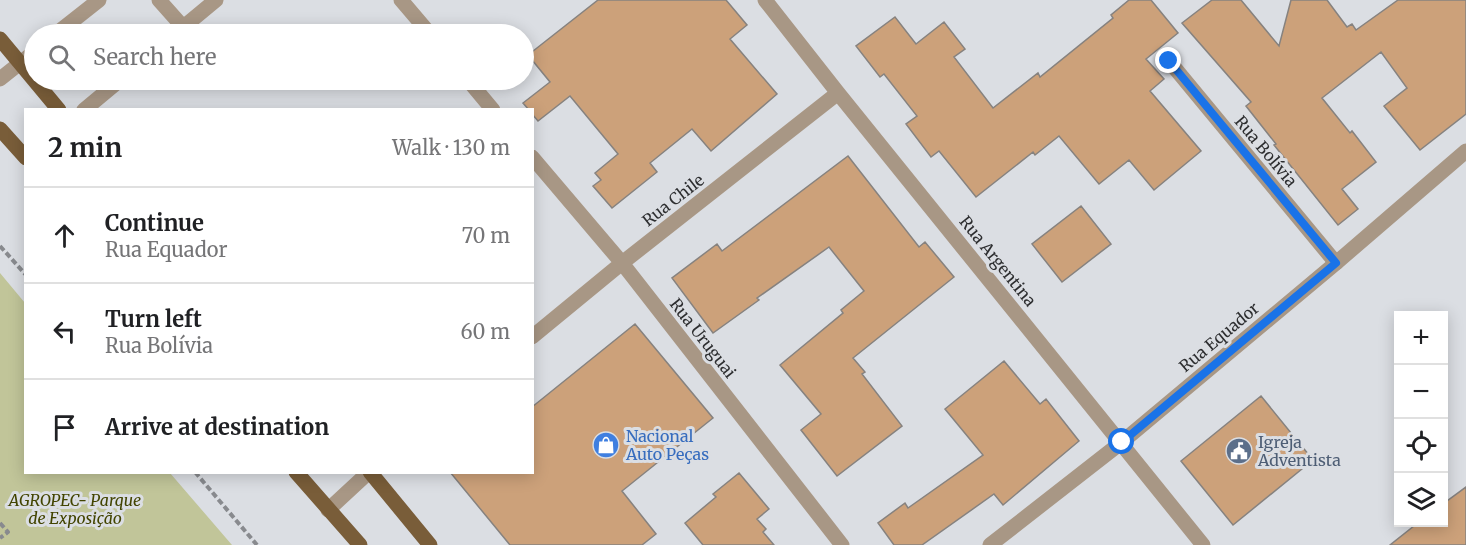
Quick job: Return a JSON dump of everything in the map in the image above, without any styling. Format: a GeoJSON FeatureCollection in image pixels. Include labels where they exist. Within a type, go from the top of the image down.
{"type":"FeatureCollection","features":[{"type":"Feature","properties":{"kind":"main road"},"geometry":{"type":"LineString","coordinates":[[0,39],[24,68]]}},
{"type":"Feature","properties":{"kind":"main road"},"geometry":{"type":"LineString","coordinates":[[42,90],[57,108]]}},
{"type":"Feature","properties":{"kind":"main road"},"geometry":{"type":"LineString","coordinates":[[0,129],[24,156]]}},
{"type":"Feature","properties":{"kind":"main road"},"geometry":{"type":"LineString","coordinates":[[298,474],[360,545]]}},
{"type":"Feature","properties":{"kind":"main road"},"geometry":{"type":"LineString","coordinates":[[371,474],[430,545]]}},
{"type":"Feature","properties":{"kind":"street"},"geometry":{"type":"LineString","coordinates":[[69,24],[99,0]]}},
{"type":"Feature","properties":{"kind":"street"},"geometry":{"type":"LineString","coordinates":[[159,0],[174,24]]}},
{"type":"Feature","properties":{"kind":"street"},"geometry":{"type":"LineString","coordinates":[[187,24],[216,0]]}},
{"type":"Feature","properties":{"kind":"street"},"geometry":{"type":"LineString","coordinates":[[401,0],[421,24]]}},
{"type":"Feature","properties":{"kind":"street","name":"Rua Argentina"},"geometry":{"type":"LineString","coordinates":[[765,0],[1203,545]]}},
{"type":"Feature","properties":{"kind":"street"},"geometry":{"type":"LineString","coordinates":[[0,79],[24,60]]}},
{"type":"Feature","properties":{"kind":"street","name":"Rua Bolívia"},"geometry":{"type":"LineString","coordinates":[[1169,61],[1336,263]]}},
{"type":"Feature","properties":{"kind":"street"},"geometry":{"type":"LineString","coordinates":[[86,108],[108,90]]}},
{"type":"Feature","properties":{"kind":"street"},"geometry":{"type":"LineString","coordinates":[[476,90],[491,108]]}},
{"type":"Feature","properties":{"kind":"street","name":"Rua Chile"},"geometry":{"type":"LineString","coordinates":[[534,335],[838,93]]}},
{"type":"Feature","properties":{"kind":"street","name":"Rua Equador"},"geometry":{"type":"LineString","coordinates":[[990,545],[1122,442],[1466,151]]}},
{"type":"Feature","properties":{"kind":"street","name":"Rua Uruguai"},"geometry":{"type":"LineString","coordinates":[[534,159],[622,263],[842,545]]}},
{"type":"Feature","properties":{"kind":"street"},"geometry":{"type":"LineString","coordinates":[[328,510],[367,474]]}},
{"type":"Feature","properties":{"kind":"path"},"geometry":{"type":"LineString","coordinates":[[0,246],[24,273]]}},
{"type":"Feature","properties":{"kind":"path"},"geometry":{"type":"LineString","coordinates":[[197,474],[257,545]]}},
{"type":"Feature","properties":{"kind":"path"},"geometry":{"type":"LineString","coordinates":[[0,523],[8,532],[0,538]]}},
{"type":"Feature","properties":{"kind":"green space","name":"AGROPEC- Parque de Exposição"},"geometry":{"type":"Polygon","coordinates":[[[0,273],[24,302],[24,474],[171,474],[232,545],[0,545],[0,273]]]}},
{"type":"Feature","properties":{"kind":"building"},"geometry":{"type":"Polygon","coordinates":[[[598,0],[726,0],[747,25],[730,39],[777,94],[711,151],[692,129],[650,163],[657,172],[612,208],[593,186],[601,180],[595,173],[618,154],[570,96],[538,121],[534,116],[534,108],[527,108],[523,103],[550,82],[534,62],[534,50],[598,0]]]}},
{"type":"Feature","properties":{"kind":"building"},"geometry":{"type":"Polygon","coordinates":[[[1129,0],[1151,0],[1178,33],[1146,59],[1164,79],[1150,91],[1201,151],[1154,190],[1129,160],[1099,184],[1059,136],[1035,155],[1033,152],[976,197],[939,151],[931,157],[906,124],[917,116],[884,74],[880,77],[856,46],[895,17],[916,44],[944,22],[965,49],[954,57],[993,108],[1038,73],[1040,77],[1113,18],[1111,15],[1129,0]]]}},
{"type":"Feature","properties":{"kind":"building"},"geometry":{"type":"Polygon","coordinates":[[[1212,0],[1241,0],[1279,46],[1291,0],[1327,0],[1347,27],[1352,24],[1356,30],[1398,0],[1466,0],[1466,114],[1420,150],[1384,106],[1407,88],[1381,52],[1322,98],[1376,162],[1342,189],[1358,209],[1338,225],[1246,106],[1251,102],[1182,23],[1212,0]]]}},
{"type":"Feature","properties":{"kind":"building"},"geometry":{"type":"Polygon","coordinates":[[[848,156],[919,247],[925,242],[954,277],[853,358],[865,372],[862,374],[902,426],[837,476],[801,430],[821,414],[780,365],[843,313],[841,310],[864,291],[829,247],[757,298],[759,300],[713,333],[672,278],[717,244],[722,251],[848,156]]]}},
{"type":"Feature","properties":{"kind":"building"},"geometry":{"type":"Polygon","coordinates":[[[1081,206],[1111,244],[1062,282],[1032,244],[1081,206]]]}},
{"type":"Feature","properties":{"kind":"building","name":"Nacional Auto Peças"},"geometry":{"type":"Polygon","coordinates":[[[635,324],[713,418],[622,491],[656,534],[642,545],[510,545],[452,474],[534,474],[534,405],[635,324]]]}},
{"type":"Feature","properties":{"kind":"building"},"geometry":{"type":"Polygon","coordinates":[[[1004,361],[1040,404],[1046,399],[1079,441],[1003,505],[994,494],[922,545],[894,545],[878,523],[905,503],[908,508],[983,455],[945,409],[1004,361]]]}},
{"type":"Feature","properties":{"kind":"building"},"geometry":{"type":"Polygon","coordinates":[[[1261,396],[1313,460],[1233,525],[1181,461],[1261,396]]]}},
{"type":"Feature","properties":{"kind":"building"},"geometry":{"type":"Polygon","coordinates":[[[739,473],[769,509],[757,519],[766,529],[763,532],[774,545],[703,545],[685,523],[716,497],[713,494],[739,473]]]}},
{"type":"Feature","properties":{"kind":"building"},"geometry":{"type":"Polygon","coordinates":[[[1466,487],[1466,545],[1390,545],[1413,527],[1448,527],[1448,500],[1466,487]]]}},
{"type":"Feature","properties":{"kind":"place","name":"Nacional Auto Peças"},"geometry":{"type":"Point","coordinates":[606,445]}},
{"type":"Feature","properties":{"kind":"place","name":"Igreja Adventista"},"geometry":{"type":"Point","coordinates":[1239,451]}},
{"type":"Feature","properties":{"kind":"route"},"geometry":{"type":"LineString","coordinates":[[1122,442],[1336,263],[1169,61]]}}]}
